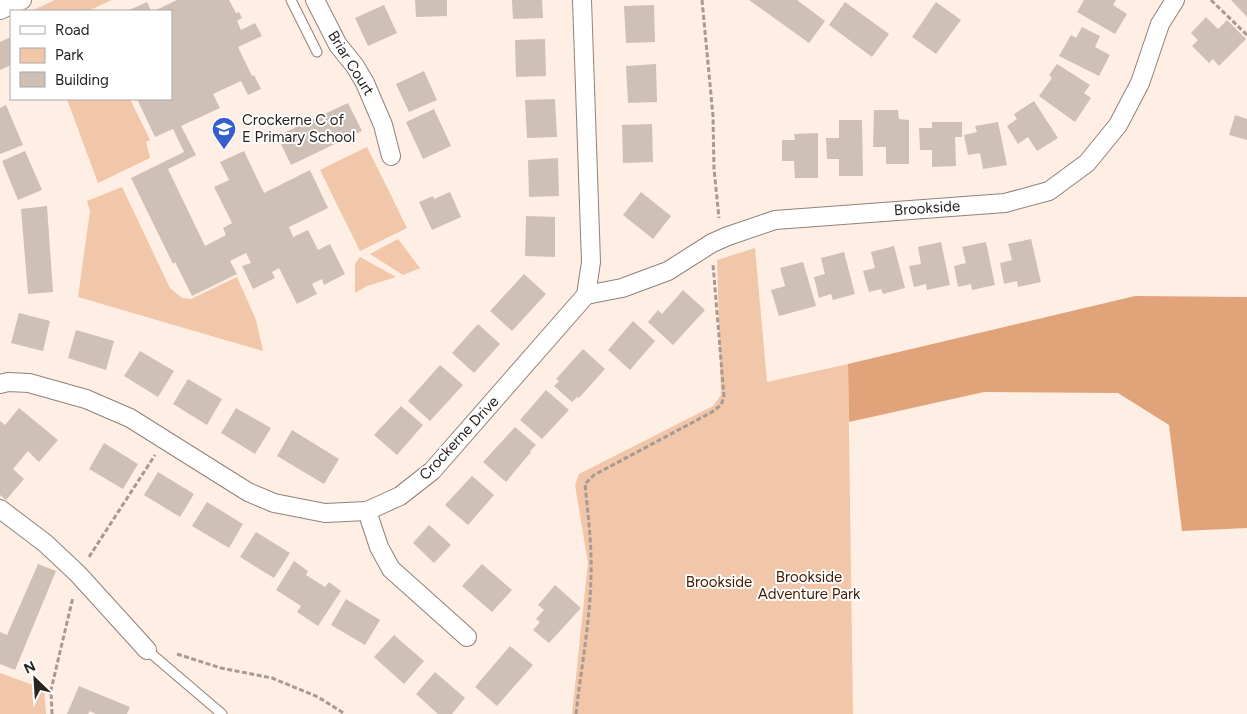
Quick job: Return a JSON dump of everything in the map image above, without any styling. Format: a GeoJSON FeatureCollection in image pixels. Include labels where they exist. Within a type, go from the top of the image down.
{"type":"FeatureCollection","features":[{"type":"Feature","properties":{"kind":"street"},"geometry":{"type":"LineString","coordinates":[[0,10],[22,0]]}},
{"type":"Feature","properties":{"kind":"street","name":"Briar Court"},"geometry":{"type":"LineString","coordinates":[[315,0],[338,45],[355,66],[365,83],[383,125],[391,156]]}},
{"type":"Feature","properties":{"kind":"street"},"geometry":{"type":"LineString","coordinates":[[582,0],[591,262],[586,295]]}},
{"type":"Feature","properties":{"kind":"street","name":"Brookside"},"geometry":{"type":"LineString","coordinates":[[586,295],[622,288],[668,271],[712,243],[774,220],[1006,203],[1050,191],[1087,163],[1118,125],[1140,84],[1160,24],[1175,0]]}},
{"type":"Feature","properties":{"kind":"street","name":"Crockerne Drive"},"geometry":{"type":"LineString","coordinates":[[0,384],[8,382],[29,383],[86,399],[130,418],[248,492],[274,503],[325,513],[367,511],[400,496],[432,471],[586,295]]}},
{"type":"Feature","properties":{"kind":"street"},"geometry":{"type":"LineString","coordinates":[[0,509],[44,543],[78,574],[147,650]]}},
{"type":"Feature","properties":{"kind":"street"},"geometry":{"type":"LineString","coordinates":[[367,511],[379,546],[391,569],[467,638]]}},
{"type":"Feature","properties":{"kind":"lane"},"geometry":{"type":"LineString","coordinates":[[290,0],[317,52]]}},
{"type":"Feature","properties":{"kind":"lane"},"geometry":{"type":"LineString","coordinates":[[147,650],[222,714]]}},
{"type":"Feature","properties":{"kind":"path"},"geometry":{"type":"LineString","coordinates":[[576,714],[585,654],[592,577],[585,484],[594,475],[712,412],[721,405],[724,397],[712,243],[720,217],[714,170],[713,116],[702,0]]}},
{"type":"Feature","properties":{"kind":"path"},"geometry":{"type":"LineString","coordinates":[[1211,0],[1247,35]]}},
{"type":"Feature","properties":{"kind":"path"},"geometry":{"type":"LineString","coordinates":[[52,714],[50,690],[78,574],[165,440]]}},
{"type":"Feature","properties":{"kind":"path"},"geometry":{"type":"LineString","coordinates":[[170,650],[221,668],[272,678],[318,697],[345,714]]}},
{"type":"Feature","properties":{"kind":"green space"},"geometry":{"type":"Polygon","coordinates":[[[55,0],[112,0],[90,10],[33,10],[55,0]]]}},
{"type":"Feature","properties":{"kind":"green space"},"geometry":{"type":"Polygon","coordinates":[[[67,100],[130,100],[150,140],[146,142],[150,158],[98,183],[67,100]]]}},
{"type":"Feature","properties":{"kind":"green space"},"geometry":{"type":"Polygon","coordinates":[[[367,147],[407,228],[360,251],[320,170],[367,147]]]}},
{"type":"Feature","properties":{"kind":"green space"},"geometry":{"type":"Polygon","coordinates":[[[122,187],[170,288],[182,298],[191,299],[237,277],[256,320],[263,351],[78,297],[90,211],[87,201],[122,187]]]}},
{"type":"Feature","properties":{"kind":"green space"},"geometry":{"type":"Polygon","coordinates":[[[398,239],[420,268],[403,275],[370,254],[398,239]]]}},
{"type":"Feature","properties":{"kind":"green space","name":"Brookside"},"geometry":{"type":"Polygon","coordinates":[[[755,248],[767,382],[848,364],[853,714],[572,714],[588,563],[575,485],[579,474],[713,406],[721,395],[717,260],[755,248]]]}},
{"type":"Feature","properties":{"kind":"green space"},"geometry":{"type":"Polygon","coordinates":[[[360,257],[396,277],[367,286],[355,293],[355,264],[360,257]]]}},
{"type":"Feature","properties":{"kind":"green space"},"geometry":{"type":"Polygon","coordinates":[[[0,673],[44,689],[46,714],[0,714],[0,673]]]}},
{"type":"Feature","properties":{"kind":"shaded area"},"geometry":{"type":"Polygon","coordinates":[[[1135,296],[1247,297],[1247,528],[1182,531],[1169,425],[1118,393],[984,392],[849,422],[848,364],[1135,296]]]}},
{"type":"Feature","properties":{"kind":"building"},"geometry":{"type":"Polygon","coordinates":[[[177,0],[229,0],[236,13],[239,12],[242,18],[237,21],[241,30],[255,23],[262,36],[238,47],[252,76],[254,75],[261,89],[248,95],[241,81],[213,94],[220,108],[181,126],[196,155],[168,169],[205,246],[226,235],[223,228],[232,223],[214,187],[229,180],[220,162],[244,151],[264,193],[310,170],[328,208],[289,227],[293,237],[308,230],[318,250],[330,244],[345,274],[324,285],[322,279],[312,284],[317,294],[297,304],[279,268],[272,272],[275,278],[253,289],[242,266],[251,263],[246,253],[230,261],[237,274],[192,296],[175,262],[173,264],[131,178],[184,152],[173,129],[155,137],[137,100],[172,100],[172,10],[156,10],[177,0]]]}},
{"type":"Feature","properties":{"kind":"building"},"geometry":{"type":"Polygon","coordinates":[[[415,0],[447,0],[447,16],[416,17],[415,0]]]}},
{"type":"Feature","properties":{"kind":"building"},"geometry":{"type":"Polygon","coordinates":[[[512,0],[542,0],[543,18],[513,19],[512,0]]]}},
{"type":"Feature","properties":{"kind":"building"},"geometry":{"type":"Polygon","coordinates":[[[749,0],[797,0],[825,21],[809,43],[749,0]]]}},
{"type":"Feature","properties":{"kind":"building"},"geometry":{"type":"Polygon","coordinates":[[[1084,0],[1116,0],[1113,5],[1127,14],[1115,34],[1077,12],[1084,0]]]}},
{"type":"Feature","properties":{"kind":"building"},"geometry":{"type":"Polygon","coordinates":[[[1231,0],[1247,0],[1247,17],[1231,0]]]}},
{"type":"Feature","properties":{"kind":"building"},"geometry":{"type":"Polygon","coordinates":[[[147,2],[151,10],[129,10],[147,2]]]}},
{"type":"Feature","properties":{"kind":"building"},"geometry":{"type":"Polygon","coordinates":[[[845,2],[889,34],[872,57],[829,25],[845,2]]]}},
{"type":"Feature","properties":{"kind":"building"},"geometry":{"type":"Polygon","coordinates":[[[936,2],[961,20],[936,54],[912,37],[936,2]]]}},
{"type":"Feature","properties":{"kind":"building"},"geometry":{"type":"Polygon","coordinates":[[[384,5],[397,33],[368,46],[355,18],[384,5]]]}},
{"type":"Feature","properties":{"kind":"building"},"geometry":{"type":"Polygon","coordinates":[[[654,5],[655,42],[626,43],[624,6],[654,5]]]}},
{"type":"Feature","properties":{"kind":"building"},"geometry":{"type":"Polygon","coordinates":[[[1206,17],[1218,29],[1227,20],[1246,39],[1219,66],[1213,59],[1209,63],[1192,46],[1198,40],[1191,33],[1206,17]]]}},
{"type":"Feature","properties":{"kind":"building"},"geometry":{"type":"Polygon","coordinates":[[[1082,27],[1100,36],[1095,47],[1110,55],[1099,76],[1059,56],[1071,35],[1076,38],[1082,27]]]}},
{"type":"Feature","properties":{"kind":"building"},"geometry":{"type":"Polygon","coordinates":[[[10,37],[10,65],[0,70],[0,42],[10,37]]]}},
{"type":"Feature","properties":{"kind":"building"},"geometry":{"type":"Polygon","coordinates":[[[545,39],[546,76],[516,77],[515,40],[545,39]]]}},
{"type":"Feature","properties":{"kind":"building"},"geometry":{"type":"Polygon","coordinates":[[[656,64],[657,102],[628,103],[626,66],[656,64]]]}},
{"type":"Feature","properties":{"kind":"building"},"geometry":{"type":"Polygon","coordinates":[[[1057,64],[1090,85],[1084,93],[1091,98],[1075,122],[1039,96],[1052,78],[1049,75],[1057,64]]]}},
{"type":"Feature","properties":{"kind":"building"},"geometry":{"type":"Polygon","coordinates":[[[424,71],[437,100],[409,112],[396,84],[424,71]]]}},
{"type":"Feature","properties":{"kind":"building"},"geometry":{"type":"Polygon","coordinates":[[[555,99],[557,137],[527,138],[525,100],[555,99]]]}},
{"type":"Feature","properties":{"kind":"building"},"geometry":{"type":"Polygon","coordinates":[[[1034,101],[1058,138],[1037,151],[1028,137],[1018,144],[1007,126],[1017,119],[1014,114],[1034,101]]]}},
{"type":"Feature","properties":{"kind":"building"},"geometry":{"type":"Polygon","coordinates":[[[348,103],[362,131],[291,165],[277,136],[348,103]]]}},
{"type":"Feature","properties":{"kind":"building"},"geometry":{"type":"Polygon","coordinates":[[[6,105],[23,145],[0,154],[0,108],[6,105]]]}},
{"type":"Feature","properties":{"kind":"building"},"geometry":{"type":"Polygon","coordinates":[[[434,109],[451,146],[423,159],[406,122],[434,109]]]}},
{"type":"Feature","properties":{"kind":"building"},"geometry":{"type":"Polygon","coordinates":[[[874,110],[898,110],[899,119],[909,120],[909,164],[886,164],[886,147],[873,147],[874,110]]]}},
{"type":"Feature","properties":{"kind":"building"},"geometry":{"type":"Polygon","coordinates":[[[1235,115],[1247,119],[1247,140],[1229,135],[1235,115]]]}},
{"type":"Feature","properties":{"kind":"building"},"geometry":{"type":"Polygon","coordinates":[[[839,120],[862,120],[863,176],[839,176],[839,159],[827,159],[826,138],[839,138],[839,120]]]}},
{"type":"Feature","properties":{"kind":"building"},"geometry":{"type":"Polygon","coordinates":[[[932,122],[962,122],[962,137],[955,137],[956,166],[932,167],[932,150],[920,150],[919,128],[932,128],[932,122]]]}},
{"type":"Feature","properties":{"kind":"building"},"geometry":{"type":"Polygon","coordinates":[[[998,122],[1007,165],[983,169],[980,153],[968,155],[964,135],[977,132],[975,126],[998,122]]]}},
{"type":"Feature","properties":{"kind":"building"},"geometry":{"type":"Polygon","coordinates":[[[652,124],[653,162],[623,163],[622,125],[652,124]]]}},
{"type":"Feature","properties":{"kind":"building"},"geometry":{"type":"Polygon","coordinates":[[[818,133],[818,178],[795,178],[794,161],[782,161],[782,140],[795,140],[794,134],[818,133]]]}},
{"type":"Feature","properties":{"kind":"building"},"geometry":{"type":"Polygon","coordinates":[[[25,151],[42,190],[18,200],[2,161],[25,151]]]}},
{"type":"Feature","properties":{"kind":"building"},"geometry":{"type":"Polygon","coordinates":[[[558,158],[559,196],[529,197],[528,160],[558,158]]]}},
{"type":"Feature","properties":{"kind":"building"},"geometry":{"type":"Polygon","coordinates":[[[450,192],[461,217],[432,230],[419,202],[433,196],[434,199],[450,192]]]}},
{"type":"Feature","properties":{"kind":"building"},"geometry":{"type":"Polygon","coordinates":[[[641,192],[671,216],[653,239],[623,215],[641,192]]]}},
{"type":"Feature","properties":{"kind":"building"},"geometry":{"type":"Polygon","coordinates":[[[47,206],[53,292],[28,294],[21,209],[47,206]]]}},
{"type":"Feature","properties":{"kind":"building"},"geometry":{"type":"Polygon","coordinates":[[[526,216],[555,217],[555,257],[525,256],[526,216]]]}},
{"type":"Feature","properties":{"kind":"building"},"geometry":{"type":"Polygon","coordinates":[[[1031,239],[1041,282],[1018,287],[1017,281],[1004,284],[1000,263],[1012,260],[1008,244],[1031,239]]]}},
{"type":"Feature","properties":{"kind":"building"},"geometry":{"type":"Polygon","coordinates":[[[941,242],[950,285],[927,290],[926,284],[914,287],[909,266],[921,264],[918,247],[941,242]]]}},
{"type":"Feature","properties":{"kind":"building"},"geometry":{"type":"Polygon","coordinates":[[[986,242],[995,285],[972,290],[971,284],[958,287],[954,266],[966,263],[962,247],[986,242]]]}},
{"type":"Feature","properties":{"kind":"building"},"geometry":{"type":"Polygon","coordinates":[[[894,246],[905,288],[883,294],[881,289],[869,292],[863,271],[875,268],[871,252],[894,246]]]}},
{"type":"Feature","properties":{"kind":"building"},"geometry":{"type":"Polygon","coordinates":[[[844,252],[855,294],[833,300],[831,294],[819,298],[814,277],[825,274],[821,258],[844,252]]]}},
{"type":"Feature","properties":{"kind":"building"},"geometry":{"type":"Polygon","coordinates":[[[803,262],[816,306],[779,316],[771,290],[785,286],[780,268],[803,262]]]}},
{"type":"Feature","properties":{"kind":"building"},"geometry":{"type":"Polygon","coordinates":[[[524,274],[546,294],[512,331],[490,311],[524,274]]]}},
{"type":"Feature","properties":{"kind":"building"},"geometry":{"type":"Polygon","coordinates":[[[683,290],[705,310],[673,345],[648,322],[658,310],[662,314],[683,290]]]}},
{"type":"Feature","properties":{"kind":"building"},"geometry":{"type":"Polygon","coordinates":[[[19,313],[50,321],[43,351],[11,343],[19,313]]]}},
{"type":"Feature","properties":{"kind":"building"},"geometry":{"type":"Polygon","coordinates":[[[633,321],[655,341],[630,370],[608,350],[633,321]]]}},
{"type":"Feature","properties":{"kind":"building"},"geometry":{"type":"Polygon","coordinates":[[[478,324],[500,344],[474,373],[452,353],[478,324]]]}},
{"type":"Feature","properties":{"kind":"building"},"geometry":{"type":"Polygon","coordinates":[[[76,330],[114,341],[106,370],[68,358],[76,330]]]}},
{"type":"Feature","properties":{"kind":"building"},"geometry":{"type":"Polygon","coordinates":[[[583,349],[605,369],[579,398],[577,397],[572,402],[554,386],[559,381],[556,379],[583,349]]]}},
{"type":"Feature","properties":{"kind":"building"},"geometry":{"type":"Polygon","coordinates":[[[140,351],[174,371],[158,397],[124,376],[140,351]]]}},
{"type":"Feature","properties":{"kind":"building"},"geometry":{"type":"Polygon","coordinates":[[[440,365],[463,385],[430,421],[408,401],[440,365]]]}},
{"type":"Feature","properties":{"kind":"building"},"geometry":{"type":"Polygon","coordinates":[[[188,379],[222,399],[207,425],[173,404],[188,379]]]}},
{"type":"Feature","properties":{"kind":"building"},"geometry":{"type":"Polygon","coordinates":[[[546,390],[569,410],[542,439],[520,420],[546,390]]]}},
{"type":"Feature","properties":{"kind":"building"},"geometry":{"type":"Polygon","coordinates":[[[401,406],[423,425],[397,455],[374,435],[401,406]]]}},
{"type":"Feature","properties":{"kind":"building"},"geometry":{"type":"Polygon","coordinates":[[[19,408],[58,440],[39,462],[28,451],[13,469],[24,479],[6,500],[0,495],[0,421],[5,425],[19,408]]]}},
{"type":"Feature","properties":{"kind":"building"},"geometry":{"type":"Polygon","coordinates":[[[236,408],[271,428],[255,454],[221,433],[236,408]]]}},
{"type":"Feature","properties":{"kind":"building"},"geometry":{"type":"Polygon","coordinates":[[[515,427],[536,445],[506,482],[483,462],[515,427]]]}},
{"type":"Feature","properties":{"kind":"building"},"geometry":{"type":"Polygon","coordinates":[[[292,430],[339,459],[324,484],[277,456],[292,430]]]}},
{"type":"Feature","properties":{"kind":"building"},"geometry":{"type":"Polygon","coordinates":[[[104,443],[138,464],[123,489],[89,469],[104,443]]]}},
{"type":"Feature","properties":{"kind":"building"},"geometry":{"type":"Polygon","coordinates":[[[158,472],[194,494],[180,517],[144,495],[158,472]]]}},
{"type":"Feature","properties":{"kind":"building"},"geometry":{"type":"Polygon","coordinates":[[[472,476],[494,495],[468,525],[445,505],[472,476]]]}},
{"type":"Feature","properties":{"kind":"building"},"geometry":{"type":"Polygon","coordinates":[[[207,502],[243,524],[229,548],[192,526],[207,502]]]}},
{"type":"Feature","properties":{"kind":"building"},"geometry":{"type":"Polygon","coordinates":[[[429,525],[451,545],[434,563],[413,543],[429,525]]]}},
{"type":"Feature","properties":{"kind":"building"},"geometry":{"type":"Polygon","coordinates":[[[256,532],[290,553],[274,578],[240,557],[256,532]]]}},
{"type":"Feature","properties":{"kind":"building"},"geometry":{"type":"Polygon","coordinates":[[[294,561],[308,571],[306,575],[325,587],[329,582],[341,591],[318,626],[297,612],[301,606],[276,590],[294,561]]]}},
{"type":"Feature","properties":{"kind":"building"},"geometry":{"type":"Polygon","coordinates":[[[38,564],[56,571],[15,670],[0,664],[0,632],[7,635],[38,564]]]}},
{"type":"Feature","properties":{"kind":"building"},"geometry":{"type":"Polygon","coordinates":[[[482,564],[512,590],[492,612],[462,586],[482,564]]]}},
{"type":"Feature","properties":{"kind":"building"},"geometry":{"type":"Polygon","coordinates":[[[555,585],[581,608],[549,643],[533,630],[540,622],[536,619],[544,610],[538,605],[555,585]]]}},
{"type":"Feature","properties":{"kind":"building"},"geometry":{"type":"Polygon","coordinates":[[[346,599],[380,620],[365,645],[331,625],[346,599]]]}},
{"type":"Feature","properties":{"kind":"building"},"geometry":{"type":"Polygon","coordinates":[[[394,635],[424,661],[404,684],[374,657],[394,635]]]}},
{"type":"Feature","properties":{"kind":"building"},"geometry":{"type":"Polygon","coordinates":[[[510,646],[533,665],[497,706],[475,687],[510,646]]]}},
{"type":"Feature","properties":{"kind":"building"},"geometry":{"type":"Polygon","coordinates":[[[435,672],[465,698],[452,714],[438,714],[416,694],[435,672]]]}},
{"type":"Feature","properties":{"kind":"building"},"geometry":{"type":"Polygon","coordinates":[[[79,686],[130,707],[127,714],[96,714],[90,711],[88,714],[67,714],[79,686]]]}},
{"type":"Feature","properties":{"kind":"place","name":"Crockerne C of E Primary School"},"geometry":{"type":"Point","coordinates":[224,150]}},
{"type":"Feature","properties":{"kind":"park label","name":"Brookside Adventure Park"},"geometry":{"type":"Point","coordinates":[809,586]}}]}
